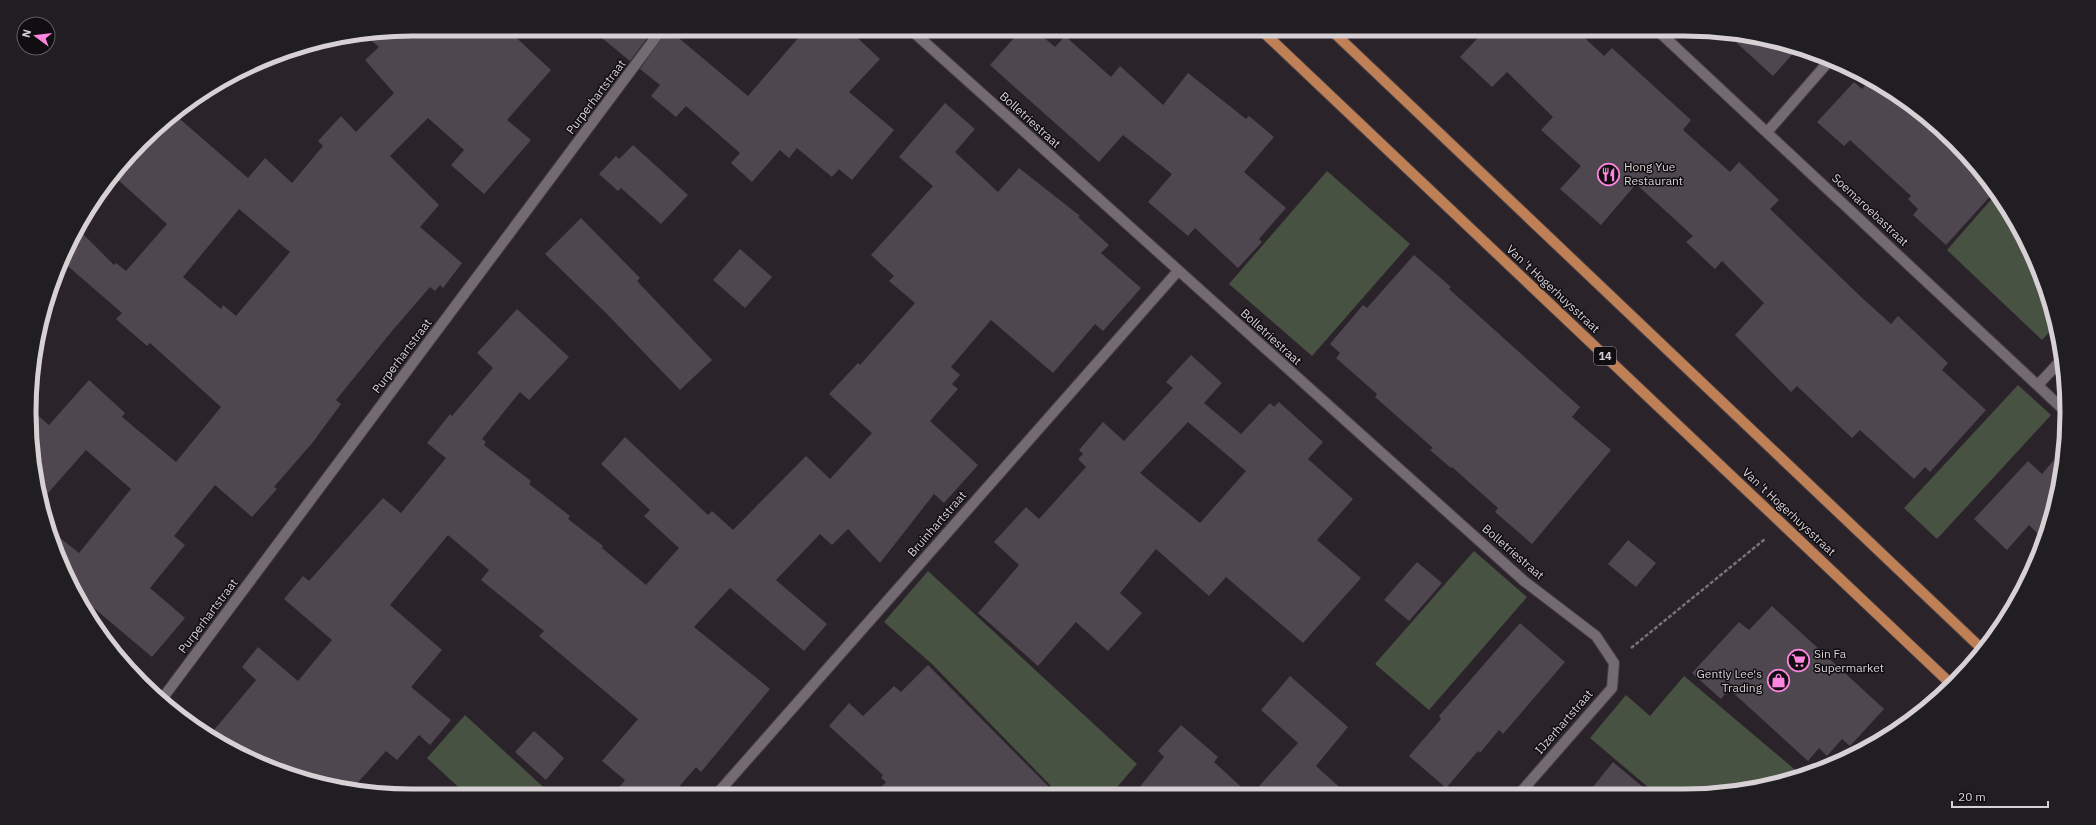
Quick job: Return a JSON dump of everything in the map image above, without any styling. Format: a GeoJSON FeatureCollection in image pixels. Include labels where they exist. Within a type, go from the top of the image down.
{"type":"FeatureCollection","features":[{"type":"Feature","properties":{"kind":"main road","name":"Van 't Hogerhuysstraat"},"geometry":{"type":"LineString","coordinates":[[1267,36],[1948,681]]}},
{"type":"Feature","properties":{"kind":"main road"},"geometry":{"type":"LineString","coordinates":[[1337,36],[1979,646]]}},
{"type":"Feature","properties":{"kind":"street","name":"Purperhartstraat"},"geometry":{"type":"LineString","coordinates":[[164,696],[657,36]]}},
{"type":"Feature","properties":{"kind":"street","name":"Bolletriestraat"},"geometry":{"type":"LineString","coordinates":[[918,36],[1524,581],[1596,636],[1614,662]]}},
{"type":"Feature","properties":{"kind":"street","name":"Soemaroebastraat"},"geometry":{"type":"LineString","coordinates":[[1664,36],[1768,131],[2060,406]]}},
{"type":"Feature","properties":{"kind":"street"},"geometry":{"type":"LineString","coordinates":[[1768,131],[1826,64]]}},
{"type":"Feature","properties":{"kind":"street","name":"Bruinhartstraat"},"geometry":{"type":"LineString","coordinates":[[721,789],[1178,271]]}},
{"type":"Feature","properties":{"kind":"street"},"geometry":{"type":"LineString","coordinates":[[2038,384],[2057,363]]}},
{"type":"Feature","properties":{"kind":"street","name":"IJzerhartstraat"},"geometry":{"type":"LineString","coordinates":[[1524,789],[1612,688],[1614,662]]}},
{"type":"Feature","properties":{"kind":"path"},"geometry":{"type":"LineString","coordinates":[[1614,662],[1783,524]]}},
{"type":"Feature","properties":{"kind":"green space"},"geometry":{"type":"Polygon","coordinates":[[[1327,171],[1410,244],[1312,356],[1229,284],[1327,171]]]}},
{"type":"Feature","properties":{"kind":"green space"},"geometry":{"type":"Polygon","coordinates":[[[1993,198],[2010,224],[2031,268],[2040,291],[2051,330],[2042,340],[1947,250],[1993,198]]]}},
{"type":"Feature","properties":{"kind":"green space"},"geometry":{"type":"Polygon","coordinates":[[[2018,385],[2051,415],[1937,539],[1904,508],[2018,385]]]}},
{"type":"Feature","properties":{"kind":"green space"},"geometry":{"type":"Polygon","coordinates":[[[1474,551],[1527,597],[1429,710],[1375,664],[1474,551]]]}},
{"type":"Feature","properties":{"kind":"green space"},"geometry":{"type":"Polygon","coordinates":[[[928,571],[1137,764],[1115,789],[1048,789],[1051,786],[932,664],[884,622],[928,571]]]}},
{"type":"Feature","properties":{"kind":"green space"},"geometry":{"type":"Polygon","coordinates":[[[1684,676],[1797,771],[1757,782],[1733,786],[1684,789],[1650,789],[1590,738],[1626,695],[1650,716],[1684,676]]]}},
{"type":"Feature","properties":{"kind":"green space"},"geometry":{"type":"Polygon","coordinates":[[[465,715],[545,789],[460,789],[427,758],[465,715]]]}},
{"type":"Feature","properties":{"kind":"building"},"geometry":{"type":"Polygon","coordinates":[[[412,36],[515,36],[551,70],[507,120],[531,140],[484,194],[451,165],[464,150],[428,118],[390,156],[439,205],[420,227],[462,263],[443,288],[440,285],[435,291],[430,287],[392,331],[336,400],[341,404],[313,442],[274,487],[277,489],[252,517],[215,485],[174,536],[185,545],[150,588],[185,618],[152,657],[87,602],[56,535],[79,553],[131,489],[86,450],[45,496],[39,462],[36,414],[49,425],[89,380],[125,413],[122,417],[176,462],[221,407],[150,343],[147,346],[116,319],[122,313],[66,265],[82,233],[114,265],[116,263],[126,271],[167,224],[117,179],[146,146],[178,118],[248,178],[265,158],[292,183],[323,146],[318,141],[341,116],[356,132],[394,93],[365,60],[379,47],[369,39],[412,36]],[[239,209],[183,277],[221,309],[223,305],[236,316],[290,252],[239,209]]]}},
{"type":"Feature","properties":{"kind":"building"},"geometry":{"type":"Polygon","coordinates":[[[600,36],[649,36],[630,61],[600,36]]]}},
{"type":"Feature","properties":{"kind":"building"},"geometry":{"type":"Polygon","coordinates":[[[663,36],[676,36],[748,96],[800,36],[855,36],[880,59],[849,92],[894,130],[852,180],[839,169],[832,177],[797,148],[789,158],[780,150],[752,182],[731,163],[740,153],[686,106],[676,117],[651,96],[660,85],[640,69],[663,36]]]}},
{"type":"Feature","properties":{"kind":"building"},"geometry":{"type":"Polygon","coordinates":[[[1016,36],[1042,36],[1055,47],[1065,36],[1111,77],[1120,66],[1163,105],[1188,73],[1246,119],[1249,116],[1274,137],[1244,172],[1286,208],[1259,239],[1262,242],[1238,268],[1195,228],[1188,236],[1148,202],[1172,174],[1123,135],[1099,162],[990,65],[1016,36]]]}},
{"type":"Feature","properties":{"kind":"building"},"geometry":{"type":"Polygon","coordinates":[[[1480,36],[1583,36],[1604,56],[1612,48],[1691,120],[1683,130],[1730,172],[1739,162],[1779,200],[1770,209],[1891,324],[1898,316],[1948,363],[1942,370],[1986,410],[1930,472],[1925,467],[1914,479],[1860,430],[1852,438],[1797,386],[1791,392],[1735,335],[1764,303],[1722,261],[1715,269],[1686,242],[1693,236],[1636,184],[1601,225],[1560,189],[1581,166],[1541,130],[1553,117],[1507,72],[1492,87],[1460,57],[1480,36]]]}},
{"type":"Feature","properties":{"kind":"building"},"geometry":{"type":"Polygon","coordinates":[[[1732,39],[1757,43],[1794,53],[1773,76],[1732,39]]]}},
{"type":"Feature","properties":{"kind":"building"},"geometry":{"type":"Polygon","coordinates":[[[1854,82],[1862,89],[1867,83],[1872,86],[1893,99],[1932,129],[1967,164],[1991,195],[1946,245],[1913,215],[1918,209],[1908,199],[1911,196],[1850,140],[1844,146],[1817,122],[1854,82]]]}},
{"type":"Feature","properties":{"kind":"building"},"geometry":{"type":"Polygon","coordinates":[[[945,103],[975,129],[955,152],[998,192],[1019,168],[1080,216],[1078,217],[1109,245],[1101,253],[1141,288],[1103,331],[1095,324],[1053,373],[991,320],[951,367],[960,375],[952,384],[958,389],[930,421],[978,465],[944,503],[934,494],[880,563],[848,529],[832,545],[820,534],[776,580],[827,624],[804,651],[730,588],[694,627],[770,689],[701,772],[696,767],[677,789],[618,789],[625,780],[602,761],[638,719],[539,636],[544,631],[481,580],[489,570],[448,535],[390,605],[442,650],[411,687],[451,720],[430,745],[419,735],[397,760],[386,751],[356,785],[339,782],[291,769],[246,750],[212,732],[256,680],[242,667],[258,647],[298,681],[332,640],[284,599],[303,576],[309,581],[383,498],[401,513],[446,458],[427,443],[450,414],[452,416],[493,368],[477,353],[517,309],[569,357],[529,400],[520,392],[482,439],[486,442],[484,445],[531,481],[529,484],[570,516],[568,519],[603,546],[602,548],[646,585],[679,548],[644,516],[650,510],[601,464],[625,437],[708,515],[712,511],[733,530],[806,456],[830,479],[872,433],[829,394],[858,363],[860,365],[915,303],[889,281],[894,276],[871,255],[933,186],[899,157],[945,103]]]}},
{"type":"Feature","properties":{"kind":"building"},"geometry":{"type":"Polygon","coordinates":[[[633,145],[688,195],[661,224],[621,188],[618,191],[599,174],[616,156],[619,159],[633,145]]]}},
{"type":"Feature","properties":{"kind":"building"},"geometry":{"type":"Polygon","coordinates":[[[581,218],[640,278],[637,281],[712,360],[680,390],[606,313],[545,254],[581,218]]]}},
{"type":"Feature","properties":{"kind":"building"},"geometry":{"type":"Polygon","coordinates":[[[740,249],[772,277],[745,308],[713,280],[740,249]]]}},
{"type":"Feature","properties":{"kind":"building"},"geometry":{"type":"Polygon","coordinates":[[[1414,255],[1451,287],[1449,289],[1580,407],[1572,417],[1611,450],[1532,544],[1495,512],[1498,508],[1452,467],[1451,468],[1430,450],[1433,448],[1375,397],[1377,394],[1336,358],[1340,353],[1330,344],[1363,305],[1367,308],[1414,255]]]}},
{"type":"Feature","properties":{"kind":"building"},"geometry":{"type":"Polygon","coordinates":[[[1191,355],[1222,383],[1204,403],[1241,434],[1270,403],[1274,407],[1279,402],[1323,442],[1308,459],[1353,499],[1317,540],[1361,578],[1303,643],[1226,577],[1209,596],[1156,549],[1120,593],[1142,613],[1108,651],[1076,622],[1038,666],[978,613],[1019,565],[994,542],[1026,507],[1039,519],[1086,467],[1078,459],[1083,454],[1079,450],[1103,422],[1124,441],[1173,388],[1166,382],[1191,355]],[[1188,422],[1140,473],[1200,523],[1246,471],[1188,422]]]}},
{"type":"Feature","properties":{"kind":"building"},"geometry":{"type":"Polygon","coordinates":[[[2057,456],[2053,486],[2039,535],[2029,525],[2007,550],[1974,519],[2028,461],[2042,474],[2057,456]]]}},
{"type":"Feature","properties":{"kind":"building"},"geometry":{"type":"Polygon","coordinates":[[[1628,540],[1656,563],[1636,587],[1608,564],[1628,540]]]}},
{"type":"Feature","properties":{"kind":"building"},"geometry":{"type":"Polygon","coordinates":[[[1417,562],[1442,583],[1409,621],[1384,600],[1417,562]]]}},
{"type":"Feature","properties":{"kind":"building","name":"Gently Lee's Trading"},"geometry":{"type":"Polygon","coordinates":[[[1772,606],[1884,709],[1850,746],[1842,739],[1827,756],[1819,748],[1808,761],[1729,689],[1721,699],[1692,673],[1739,622],[1749,630],[1772,606]]]}},
{"type":"Feature","properties":{"kind":"building"},"geometry":{"type":"Polygon","coordinates":[[[1520,623],[1565,662],[1503,734],[1499,730],[1480,753],[1478,751],[1446,788],[1409,756],[1441,719],[1439,716],[1520,623]]]}},
{"type":"Feature","properties":{"kind":"building"},"geometry":{"type":"Polygon","coordinates":[[[928,665],[1051,789],[880,789],[886,782],[881,778],[883,775],[829,726],[849,703],[863,716],[894,686],[901,692],[928,665]]]}},
{"type":"Feature","properties":{"kind":"building"},"geometry":{"type":"Polygon","coordinates":[[[1290,676],[1348,727],[1316,766],[1341,789],[1257,789],[1298,743],[1261,710],[1290,676]]]}},
{"type":"Feature","properties":{"kind":"building"},"geometry":{"type":"Polygon","coordinates":[[[1181,725],[1218,757],[1214,762],[1244,789],[1138,789],[1164,757],[1158,751],[1181,725]]]}},
{"type":"Feature","properties":{"kind":"building"},"geometry":{"type":"Polygon","coordinates":[[[534,731],[564,758],[546,780],[515,752],[534,731]]]}},
{"type":"Feature","properties":{"kind":"building"},"geometry":{"type":"Polygon","coordinates":[[[1613,762],[1645,789],[1591,789],[1613,762]]]}},
{"type":"Feature","properties":{"kind":"place","name":"Hong Yue Restaurant"},"geometry":{"type":"Point","coordinates":[1609,174]}},
{"type":"Feature","properties":{"kind":"place","name":"Sin Fa Supermarket"},"geometry":{"type":"Point","coordinates":[1798,661]}},
{"type":"Feature","properties":{"kind":"place","name":"Gently Lee's Trading"},"geometry":{"type":"Point","coordinates":[1778,681]}}]}
